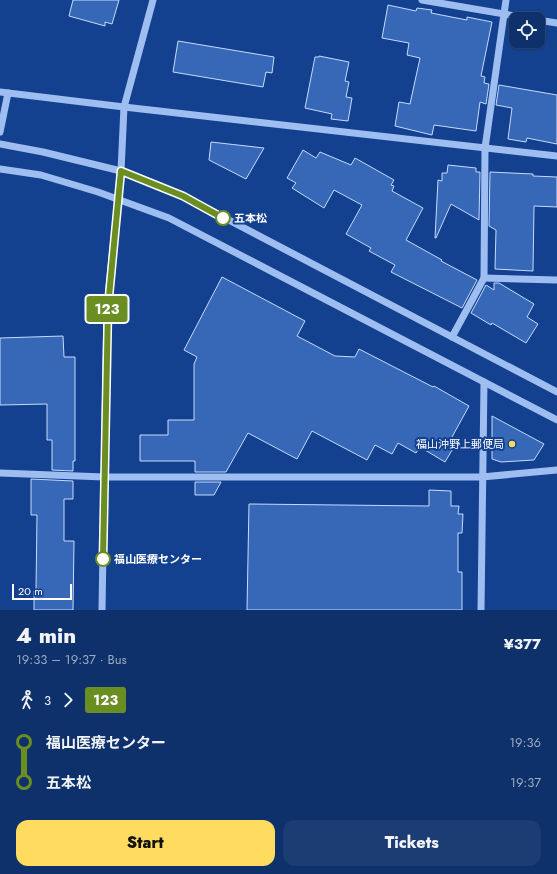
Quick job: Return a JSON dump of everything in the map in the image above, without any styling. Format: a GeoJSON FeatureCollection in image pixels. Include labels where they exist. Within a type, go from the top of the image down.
{"type":"FeatureCollection","features":[{"type":"Feature","properties":{"kind":"street"},"geometry":{"type":"LineString","coordinates":[[102,610],[108,307],[121,171],[124,107],[153,0]]}},
{"type":"Feature","properties":{"kind":"street"},"geometry":{"type":"LineString","coordinates":[[422,0],[509,15]]}},
{"type":"Feature","properties":{"kind":"street"},"geometry":{"type":"LineString","coordinates":[[452,338],[484,278],[485,148],[506,0]]}},
{"type":"Feature","properties":{"kind":"street"},"geometry":{"type":"LineString","coordinates":[[545,21],[557,23]]}},
{"type":"Feature","properties":{"kind":"street"},"geometry":{"type":"LineString","coordinates":[[0,92],[557,156]]}},
{"type":"Feature","properties":{"kind":"street"},"geometry":{"type":"LineString","coordinates":[[0,132],[8,93]]}},
{"type":"Feature","properties":{"kind":"street"},"geometry":{"type":"LineString","coordinates":[[0,144],[43,152],[121,171],[183,196],[557,392]]}},
{"type":"Feature","properties":{"kind":"street"},"geometry":{"type":"LineString","coordinates":[[0,170],[41,175],[118,199],[169,218],[557,420]]}},
{"type":"Feature","properties":{"kind":"street"},"geometry":{"type":"LineString","coordinates":[[484,278],[557,280]]}},
{"type":"Feature","properties":{"kind":"street"},"geometry":{"type":"LineString","coordinates":[[481,610],[484,382]]}},
{"type":"Feature","properties":{"kind":"street"},"geometry":{"type":"LineString","coordinates":[[0,473],[104,477],[482,476],[557,470]]}},
{"type":"Feature","properties":{"kind":"building"},"geometry":{"type":"Polygon","coordinates":[[[73,0],[119,0],[112,24],[105,22],[105,26],[69,16],[73,0]]]}},
{"type":"Feature","properties":{"kind":"building"},"geometry":{"type":"Polygon","coordinates":[[[388,5],[416,11],[417,8],[432,10],[431,13],[467,20],[467,17],[492,22],[481,76],[485,77],[484,83],[489,84],[486,104],[480,102],[476,131],[434,125],[432,135],[395,126],[399,102],[410,104],[420,58],[407,55],[409,43],[382,38],[388,5]]]}},
{"type":"Feature","properties":{"kind":"building"},"geometry":{"type":"Polygon","coordinates":[[[178,41],[274,57],[272,73],[266,72],[263,87],[173,72],[178,41]]]}},
{"type":"Feature","properties":{"kind":"building"},"geometry":{"type":"Polygon","coordinates":[[[319,56],[349,62],[345,81],[349,82],[346,97],[352,98],[348,121],[331,119],[332,114],[305,108],[315,57],[319,56]]]}},
{"type":"Feature","properties":{"kind":"building"},"geometry":{"type":"Polygon","coordinates":[[[499,85],[557,95],[557,144],[527,138],[526,142],[508,139],[512,108],[496,105],[499,85]]]}},
{"type":"Feature","properties":{"kind":"building"},"geometry":{"type":"Polygon","coordinates":[[[211,142],[264,148],[246,179],[209,160],[211,142]]]}},
{"type":"Feature","properties":{"kind":"building"},"geometry":{"type":"Polygon","coordinates":[[[303,150],[316,158],[320,152],[351,165],[355,158],[394,180],[391,185],[394,186],[392,191],[423,208],[406,240],[477,280],[462,308],[391,272],[395,265],[369,251],[371,248],[346,234],[362,205],[334,190],[324,208],[292,188],[296,183],[287,178],[303,150]]]}},
{"type":"Feature","properties":{"kind":"building"},"geometry":{"type":"Polygon","coordinates":[[[448,165],[476,168],[476,172],[480,172],[479,220],[451,204],[435,238],[438,180],[442,181],[442,173],[447,173],[448,165]]]}},
{"type":"Feature","properties":{"kind":"building"},"geometry":{"type":"Polygon","coordinates":[[[490,172],[533,174],[533,176],[557,177],[557,207],[534,206],[533,271],[495,269],[496,230],[489,226],[490,172]]]}},
{"type":"Feature","properties":{"kind":"building"},"geometry":{"type":"Polygon","coordinates":[[[222,277],[305,321],[297,336],[335,356],[355,357],[359,349],[433,387],[434,386],[469,406],[452,437],[458,440],[445,462],[420,447],[416,453],[398,443],[392,454],[375,445],[367,460],[312,431],[297,459],[248,433],[226,472],[195,472],[195,461],[140,461],[140,435],[168,435],[168,420],[194,420],[194,364],[197,357],[184,350],[222,277]]]}},
{"type":"Feature","properties":{"kind":"building"},"geometry":{"type":"Polygon","coordinates":[[[494,283],[499,283],[534,304],[527,317],[538,324],[526,343],[492,323],[491,325],[471,313],[486,285],[494,290],[494,283]]]}},
{"type":"Feature","properties":{"kind":"building"},"geometry":{"type":"Polygon","coordinates":[[[63,336],[64,357],[75,357],[75,461],[73,461],[73,471],[52,470],[52,440],[47,440],[47,404],[0,405],[0,338],[63,336]]]}},
{"type":"Feature","properties":{"kind":"building"},"geometry":{"type":"Polygon","coordinates":[[[492,416],[544,444],[534,460],[501,462],[492,459],[492,416]]]}},
{"type":"Feature","properties":{"kind":"building"},"geometry":{"type":"Polygon","coordinates":[[[31,479],[73,481],[73,499],[64,499],[64,541],[74,541],[73,610],[34,610],[34,591],[36,591],[37,515],[31,515],[31,479]]]}},
{"type":"Feature","properties":{"kind":"building"},"geometry":{"type":"Polygon","coordinates":[[[195,482],[221,482],[214,495],[195,495],[195,482]]]}},
{"type":"Feature","properties":{"kind":"building"},"geometry":{"type":"Polygon","coordinates":[[[429,490],[451,491],[451,506],[459,506],[458,514],[463,514],[462,533],[458,533],[458,572],[462,572],[462,610],[247,610],[249,504],[429,506],[429,490]]]}},
{"type":"Feature","properties":{"kind":"bus line","name":"123"},"geometry":{"type":"LineString","coordinates":[[103,559],[108,307],[121,171],[183,196],[223,218]]}},
{"type":"Feature","properties":{"kind":"place","name":"五本松"},"geometry":{"type":"Point","coordinates":[223,218]}},
{"type":"Feature","properties":{"kind":"place","name":"福山沖野上郵便局"},"geometry":{"type":"Point","coordinates":[512,444]}},
{"type":"Feature","properties":{"kind":"place","name":"福山医療センター"},"geometry":{"type":"Point","coordinates":[103,559]}}]}
